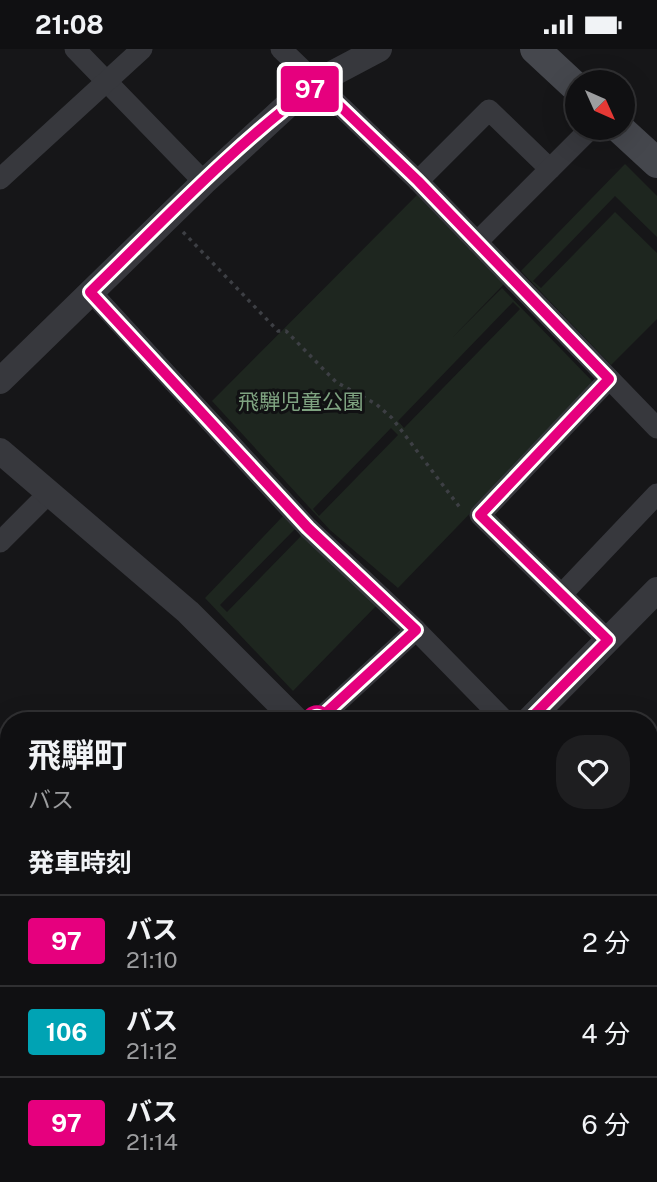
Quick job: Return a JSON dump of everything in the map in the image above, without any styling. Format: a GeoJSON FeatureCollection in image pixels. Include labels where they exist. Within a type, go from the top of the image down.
{"type":"FeatureCollection","features":[{"type":"Feature","properties":{"kind":"main road"},"geometry":{"type":"LineString","coordinates":[[534,49],[565,77]]}},
{"type":"Feature","properties":{"kind":"main road"},"geometry":{"type":"LineString","coordinates":[[632,140],[657,163]]}},
{"type":"Feature","properties":{"kind":"street"},"geometry":{"type":"LineString","coordinates":[[75,49],[204,182]]}},
{"type":"Feature","properties":{"kind":"street"},"geometry":{"type":"LineString","coordinates":[[0,178],[142,49]]}},
{"type":"Feature","properties":{"kind":"street"},"geometry":{"type":"LineString","coordinates":[[281,49],[418,181],[657,428]]}},
{"type":"Feature","properties":{"kind":"street"},"geometry":{"type":"LineString","coordinates":[[0,381],[204,182],[282,111],[317,84],[379,49]]}},
{"type":"Feature","properties":{"kind":"street"},"geometry":{"type":"LineString","coordinates":[[418,181],[489,110],[550,169]]}},
{"type":"Feature","properties":{"kind":"street"},"geometry":{"type":"LineString","coordinates":[[477,242],[579,140]]}},
{"type":"Feature","properties":{"kind":"street"},"geometry":{"type":"LineString","coordinates":[[90,292],[308,528],[416,630],[496,712]]}},
{"type":"Feature","properties":{"kind":"street"},"geometry":{"type":"LineString","coordinates":[[608,640],[480,515],[609,379]]}},
{"type":"Feature","properties":{"kind":"street"},"geometry":{"type":"LineString","coordinates":[[0,451],[197,620],[288,712]]}},
{"type":"Feature","properties":{"kind":"street"},"geometry":{"type":"LineString","coordinates":[[0,542],[48,493]]}},
{"type":"Feature","properties":{"kind":"street"},"geometry":{"type":"LineString","coordinates":[[562,594],[657,494]]}},
{"type":"Feature","properties":{"kind":"street"},"geometry":{"type":"LineString","coordinates":[[537,712],[657,590]]}},
{"type":"Feature","properties":{"kind":"street"},"geometry":{"type":"LineString","coordinates":[[327,712],[416,630]]}},
{"type":"Feature","properties":{"kind":"path"},"geometry":{"type":"LineString","coordinates":[[177,225],[278,331],[286,331],[336,382],[376,404],[392,418],[463,512]]}},
{"type":"Feature","properties":{"kind":"green space"},"geometry":{"type":"Polygon","coordinates":[[[625,164],[657,196],[657,237],[615,196],[533,281],[541,288],[615,212],[657,253],[657,319],[611,365],[521,271],[625,164]]]}},
{"type":"Feature","properties":{"kind":"green space","name":"飛騨児童公園"},"geometry":{"type":"Polygon","coordinates":[[[417,195],[504,284],[452,338],[502,288],[595,384],[398,588],[330,530],[212,401],[417,195]],[[513,302],[398,421],[404,428],[520,309],[513,302]],[[391,428],[313,509],[319,516],[398,435],[391,428]]]}},
{"type":"Feature","properties":{"kind":"green space"},"geometry":{"type":"Polygon","coordinates":[[[283,516],[378,604],[293,691],[205,598],[283,516]],[[295,529],[220,605],[227,612],[301,536],[295,529]]]}},
{"type":"Feature","properties":{"kind":"bus line","name":"97"},"geometry":{"type":"LineString","coordinates":[[327,712],[416,630],[308,528],[90,292],[224,163],[290,103],[317,84],[418,181],[609,379],[480,515],[608,640],[537,712]]}}]}
